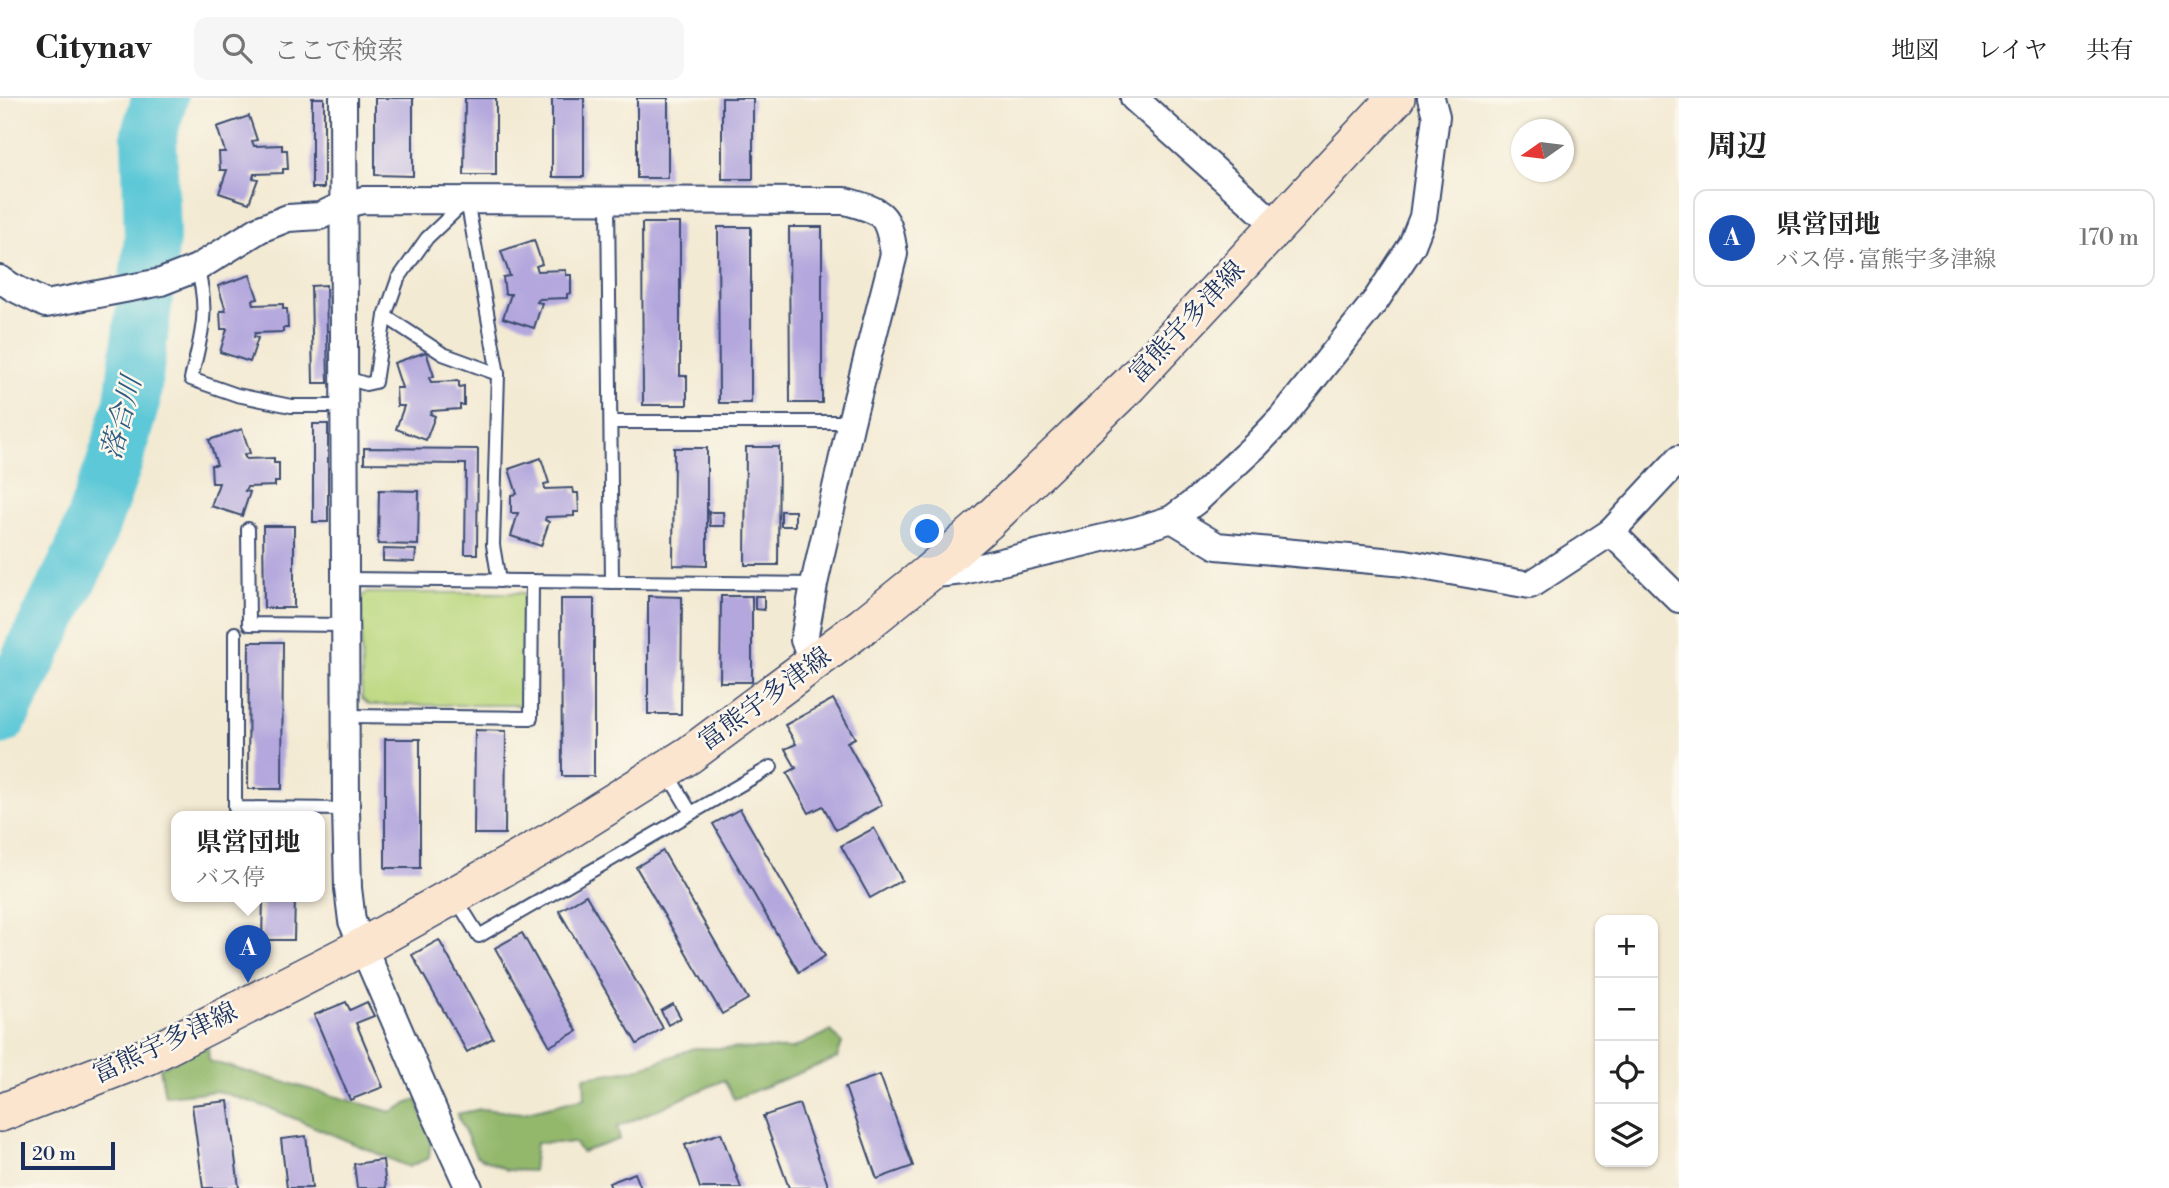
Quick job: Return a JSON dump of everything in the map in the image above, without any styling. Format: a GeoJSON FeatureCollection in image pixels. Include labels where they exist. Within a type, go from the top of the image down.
{"type":"FeatureCollection","features":[{"type":"Feature","properties":{"kind":"main road","name":"富熊宇多津線"},"geometry":{"type":"LineString","coordinates":[[0,1113],[148,1056],[362,947],[553,840],[689,755],[814,664],[987,523],[1129,385],[1396,98]]}},
{"type":"Feature","properties":{"kind":"street"},"geometry":{"type":"LineString","coordinates":[[343,98],[348,888],[352,921],[362,947],[469,1188]]}},
{"type":"Feature","properties":{"kind":"street"},"geometry":{"type":"LineString","coordinates":[[1134,98],[1277,226]]}},
{"type":"Feature","properties":{"kind":"street"},"geometry":{"type":"LineString","coordinates":[[926,575],[963,571],[1137,530],[1172,519],[1196,501],[1281,419],[1376,300],[1412,245],[1423,217],[1436,116],[1431,98]]}},
{"type":"Feature","properties":{"kind":"street"},"geometry":{"type":"LineString","coordinates":[[0,279],[46,304],[161,282],[197,268],[260,229],[288,218],[320,216],[343,205],[363,200],[845,201],[875,209],[890,227],[894,254],[814,583],[804,640],[814,664]]}},
{"type":"Feature","properties":{"kind":"street"},"geometry":{"type":"LineString","coordinates":[[1172,519],[1217,546],[1405,563],[1530,585],[1611,532],[1679,458]]}},
{"type":"Feature","properties":{"kind":"street"},"geometry":{"type":"LineString","coordinates":[[1611,532],[1679,599]]}},
{"type":"Feature","properties":{"kind":"lane"},"geometry":{"type":"LineString","coordinates":[[344,377],[366,384],[375,382],[386,316],[398,279],[426,238],[467,200]]}},
{"type":"Feature","properties":{"kind":"lane"},"geometry":{"type":"LineString","coordinates":[[467,200],[498,374],[493,545],[499,581]]}},
{"type":"Feature","properties":{"kind":"lane"},"geometry":{"type":"LineString","coordinates":[[608,200],[612,582]]}},
{"type":"Feature","properties":{"kind":"lane"},"geometry":{"type":"LineString","coordinates":[[197,268],[202,286],[205,319],[191,379],[237,395],[291,406],[344,406]]}},
{"type":"Feature","properties":{"kind":"lane"},"geometry":{"type":"LineString","coordinates":[[386,316],[443,354],[498,374]]}},
{"type":"Feature","properties":{"kind":"lane"},"geometry":{"type":"LineString","coordinates":[[611,422],[851,422]]}},
{"type":"Feature","properties":{"kind":"lane"},"geometry":{"type":"LineString","coordinates":[[248,529],[249,624],[345,625]]}},
{"type":"Feature","properties":{"kind":"lane"},"geometry":{"type":"LineString","coordinates":[[344,579],[814,583]]}},
{"type":"Feature","properties":{"kind":"lane"},"geometry":{"type":"LineString","coordinates":[[345,716],[531,718],[532,581]]}},
{"type":"Feature","properties":{"kind":"lane"},"geometry":{"type":"LineString","coordinates":[[235,633],[235,808],[346,809]]}},
{"type":"Feature","properties":{"kind":"lane"},"geometry":{"type":"LineString","coordinates":[[454,896],[479,936],[771,767]]}},
{"type":"Feature","properties":{"kind":"lane"},"geometry":{"type":"LineString","coordinates":[[665,770],[691,813]]}},
{"type":"Feature","properties":{"kind":"green space"},"geometry":{"type":"Polygon","coordinates":[[[367,593],[524,593],[524,705],[369,705],[362,699],[361,597],[367,593]]]}},
{"type":"Feature","properties":{"kind":"green space"},"geometry":{"type":"Polygon","coordinates":[[[831,1031],[842,1043],[837,1058],[734,1099],[724,1080],[617,1127],[620,1139],[582,1152],[574,1143],[536,1143],[533,1171],[507,1170],[476,1156],[457,1114],[481,1109],[523,1113],[585,1098],[584,1077],[639,1069],[694,1048],[792,1049],[831,1031]]]}},
{"type":"Feature","properties":{"kind":"green space"},"geometry":{"type":"Polygon","coordinates":[[[208,1047],[209,1061],[391,1112],[417,1099],[431,1140],[429,1158],[409,1167],[272,1109],[218,1091],[165,1096],[160,1068],[193,1051],[208,1047]]]}},
{"type":"Feature","properties":{"kind":"building"},"geometry":{"type":"Polygon","coordinates":[[[312,98],[324,98],[324,188],[312,188],[312,98]]]}},
{"type":"Feature","properties":{"kind":"building"},"geometry":{"type":"Polygon","coordinates":[[[375,98],[413,98],[413,176],[375,175],[375,98]]]}},
{"type":"Feature","properties":{"kind":"building"},"geometry":{"type":"Polygon","coordinates":[[[465,98],[496,98],[496,175],[464,175],[465,98]]]}},
{"type":"Feature","properties":{"kind":"building"},"geometry":{"type":"Polygon","coordinates":[[[552,98],[584,98],[584,177],[552,177],[552,98]]]}},
{"type":"Feature","properties":{"kind":"building"},"geometry":{"type":"Polygon","coordinates":[[[637,98],[668,98],[668,178],[637,178],[637,98]]]}},
{"type":"Feature","properties":{"kind":"building"},"geometry":{"type":"Polygon","coordinates":[[[722,98],[753,98],[753,179],[722,179],[722,98]]]}},
{"type":"Feature","properties":{"kind":"building"},"geometry":{"type":"Polygon","coordinates":[[[249,116],[257,140],[252,141],[254,146],[282,145],[282,150],[287,150],[288,169],[283,169],[283,173],[254,174],[253,178],[258,179],[249,203],[219,193],[227,170],[220,170],[219,152],[225,152],[217,127],[249,116]]]}},
{"type":"Feature","properties":{"kind":"building"},"geometry":{"type":"Polygon","coordinates":[[[642,223],[680,223],[680,376],[687,376],[687,405],[643,405],[642,223]]]}},
{"type":"Feature","properties":{"kind":"building"},"geometry":{"type":"Polygon","coordinates":[[[718,227],[751,227],[751,403],[719,403],[718,227]]]}},
{"type":"Feature","properties":{"kind":"building"},"geometry":{"type":"Polygon","coordinates":[[[789,227],[822,227],[822,403],[790,403],[789,227]]]}},
{"type":"Feature","properties":{"kind":"building"},"geometry":{"type":"Polygon","coordinates":[[[534,240],[542,264],[536,266],[538,271],[566,270],[566,275],[571,275],[571,293],[567,294],[567,298],[539,299],[537,302],[542,303],[534,328],[503,318],[511,294],[505,294],[503,277],[510,276],[501,251],[534,240]]]}},
{"type":"Feature","properties":{"kind":"building"},"geometry":{"type":"Polygon","coordinates":[[[250,275],[258,299],[253,300],[254,305],[283,304],[283,309],[287,309],[288,328],[283,328],[283,332],[255,333],[254,337],[258,338],[250,362],[220,352],[227,329],[221,329],[220,311],[226,311],[218,286],[250,275]]]}},
{"type":"Feature","properties":{"kind":"building"},"geometry":{"type":"Polygon","coordinates":[[[326,285],[328,383],[313,383],[311,286],[326,285]]]}},
{"type":"Feature","properties":{"kind":"building"},"geometry":{"type":"Polygon","coordinates":[[[426,352],[434,376],[429,378],[431,382],[459,381],[459,387],[464,386],[464,405],[460,405],[460,409],[432,411],[430,414],[435,416],[426,440],[396,429],[404,406],[397,406],[396,388],[402,388],[394,363],[426,352]]]}},
{"type":"Feature","properties":{"kind":"building"},"geometry":{"type":"Polygon","coordinates":[[[313,424],[328,424],[328,522],[313,522],[313,424]]]}},
{"type":"Feature","properties":{"kind":"building"},"geometry":{"type":"Polygon","coordinates":[[[242,429],[250,453],[244,455],[246,459],[274,458],[274,463],[279,463],[279,482],[275,482],[275,486],[247,487],[245,491],[250,492],[242,516],[211,506],[219,483],[212,483],[211,465],[217,465],[209,440],[242,429]]]}},
{"type":"Feature","properties":{"kind":"building"},"geometry":{"type":"Polygon","coordinates":[[[746,447],[779,447],[778,565],[745,565],[746,447]]]}},
{"type":"Feature","properties":{"kind":"building"},"geometry":{"type":"Polygon","coordinates":[[[364,448],[478,449],[477,554],[465,554],[466,464],[364,463],[364,448]]]}},
{"type":"Feature","properties":{"kind":"building"},"geometry":{"type":"Polygon","coordinates":[[[674,448],[707,448],[707,566],[673,565],[674,448]]]}},
{"type":"Feature","properties":{"kind":"building"},"geometry":{"type":"Polygon","coordinates":[[[541,458],[549,483],[544,484],[545,489],[573,488],[574,493],[578,493],[579,512],[574,512],[574,516],[546,517],[545,520],[549,522],[541,546],[511,536],[518,513],[511,513],[511,495],[517,494],[509,469],[541,458]]]}},
{"type":"Feature","properties":{"kind":"building"},"geometry":{"type":"Polygon","coordinates":[[[379,490],[419,491],[418,545],[378,544],[379,490]]]}},
{"type":"Feature","properties":{"kind":"building"},"geometry":{"type":"Polygon","coordinates":[[[781,511],[795,511],[795,526],[781,526],[781,511]]]}},
{"type":"Feature","properties":{"kind":"building"},"geometry":{"type":"Polygon","coordinates":[[[709,512],[723,512],[724,526],[710,526],[709,512]]]}},
{"type":"Feature","properties":{"kind":"building"},"geometry":{"type":"Polygon","coordinates":[[[263,526],[294,526],[294,608],[264,608],[263,526]]]}},
{"type":"Feature","properties":{"kind":"building"},"geometry":{"type":"Polygon","coordinates":[[[383,549],[416,550],[415,562],[383,561],[383,549]]]}},
{"type":"Feature","properties":{"kind":"building"},"geometry":{"type":"Polygon","coordinates":[[[648,596],[682,597],[681,714],[648,714],[648,596]]]}},
{"type":"Feature","properties":{"kind":"building"},"geometry":{"type":"Polygon","coordinates":[[[721,596],[752,596],[752,682],[720,682],[721,596]]]}},
{"type":"Feature","properties":{"kind":"building"},"geometry":{"type":"Polygon","coordinates":[[[755,596],[764,596],[764,610],[755,609],[755,596]]]}},
{"type":"Feature","properties":{"kind":"building"},"geometry":{"type":"Polygon","coordinates":[[[561,599],[594,599],[594,776],[562,776],[561,599]]]}},
{"type":"Feature","properties":{"kind":"building"},"geometry":{"type":"Polygon","coordinates":[[[249,642],[283,642],[282,789],[248,789],[249,642]]]}},
{"type":"Feature","properties":{"kind":"building"},"geometry":{"type":"Polygon","coordinates":[[[833,699],[855,738],[847,742],[882,805],[836,830],[823,806],[809,813],[787,773],[796,768],[785,749],[796,744],[785,725],[833,699]]]}},
{"type":"Feature","properties":{"kind":"building"},"geometry":{"type":"Polygon","coordinates":[[[475,730],[506,731],[505,834],[474,834],[475,730]]]}},
{"type":"Feature","properties":{"kind":"building"},"geometry":{"type":"Polygon","coordinates":[[[385,739],[420,739],[420,868],[385,868],[385,739]]]}},
{"type":"Feature","properties":{"kind":"building"},"geometry":{"type":"Polygon","coordinates":[[[740,809],[825,956],[799,972],[713,824],[740,809]]]}},
{"type":"Feature","properties":{"kind":"building"},"geometry":{"type":"Polygon","coordinates":[[[874,828],[902,880],[870,898],[841,846],[874,828]]]}},
{"type":"Feature","properties":{"kind":"building"},"geometry":{"type":"Polygon","coordinates":[[[663,851],[748,999],[722,1014],[636,867],[663,851]]]}},
{"type":"Feature","properties":{"kind":"building"},"geometry":{"type":"Polygon","coordinates":[[[586,895],[663,1028],[637,1044],[559,911],[586,895]]]}},
{"type":"Feature","properties":{"kind":"building"},"geometry":{"type":"Polygon","coordinates":[[[263,902],[295,902],[294,940],[262,940],[263,902]]]}},
{"type":"Feature","properties":{"kind":"building"},"geometry":{"type":"Polygon","coordinates":[[[522,933],[577,1031],[550,1046],[495,948],[522,933]]]}},
{"type":"Feature","properties":{"kind":"building"},"geometry":{"type":"Polygon","coordinates":[[[439,940],[493,1038],[467,1052],[412,955],[439,940]]]}},
{"type":"Feature","properties":{"kind":"building"},"geometry":{"type":"Polygon","coordinates":[[[346,1002],[350,1010],[367,1002],[374,1016],[356,1023],[383,1087],[350,1100],[314,1015],[346,1002]]]}},
{"type":"Feature","properties":{"kind":"building"},"geometry":{"type":"Polygon","coordinates":[[[673,1004],[681,1018],[668,1025],[661,1011],[673,1004]]]}},
{"type":"Feature","properties":{"kind":"building"},"geometry":{"type":"Polygon","coordinates":[[[880,1075],[913,1166],[877,1179],[845,1087],[880,1075]]]}},
{"type":"Feature","properties":{"kind":"building"},"geometry":{"type":"Polygon","coordinates":[[[228,1101],[239,1188],[203,1188],[192,1105],[228,1101]]]}},
{"type":"Feature","properties":{"kind":"building"},"geometry":{"type":"Polygon","coordinates":[[[799,1104],[829,1188],[789,1188],[763,1116],[799,1104]]]}},
{"type":"Feature","properties":{"kind":"building"},"geometry":{"type":"Polygon","coordinates":[[[721,1133],[741,1188],[700,1188],[685,1145],[721,1133]]]}},
{"type":"Feature","properties":{"kind":"building"},"geometry":{"type":"Polygon","coordinates":[[[306,1136],[312,1188],[287,1188],[281,1139],[306,1136]]]}},
{"type":"Feature","properties":{"kind":"building"},"geometry":{"type":"Polygon","coordinates":[[[383,1160],[386,1188],[357,1188],[354,1164],[383,1160]]]}},
{"type":"Feature","properties":{"kind":"building"},"geometry":{"type":"Polygon","coordinates":[[[635,1173],[641,1188],[611,1188],[609,1183],[635,1173]]]}},
{"type":"Feature","properties":{"kind":"waterway","name":"落合川"},"geometry":{"type":"LineString","coordinates":[[0,717],[81,555],[114,464],[132,402],[152,238],[149,134],[160,98]]}},
{"type":"Feature","properties":{"kind":"place","name":"県営団地"},"geometry":{"type":"Point","coordinates":[248,983]}}]}
